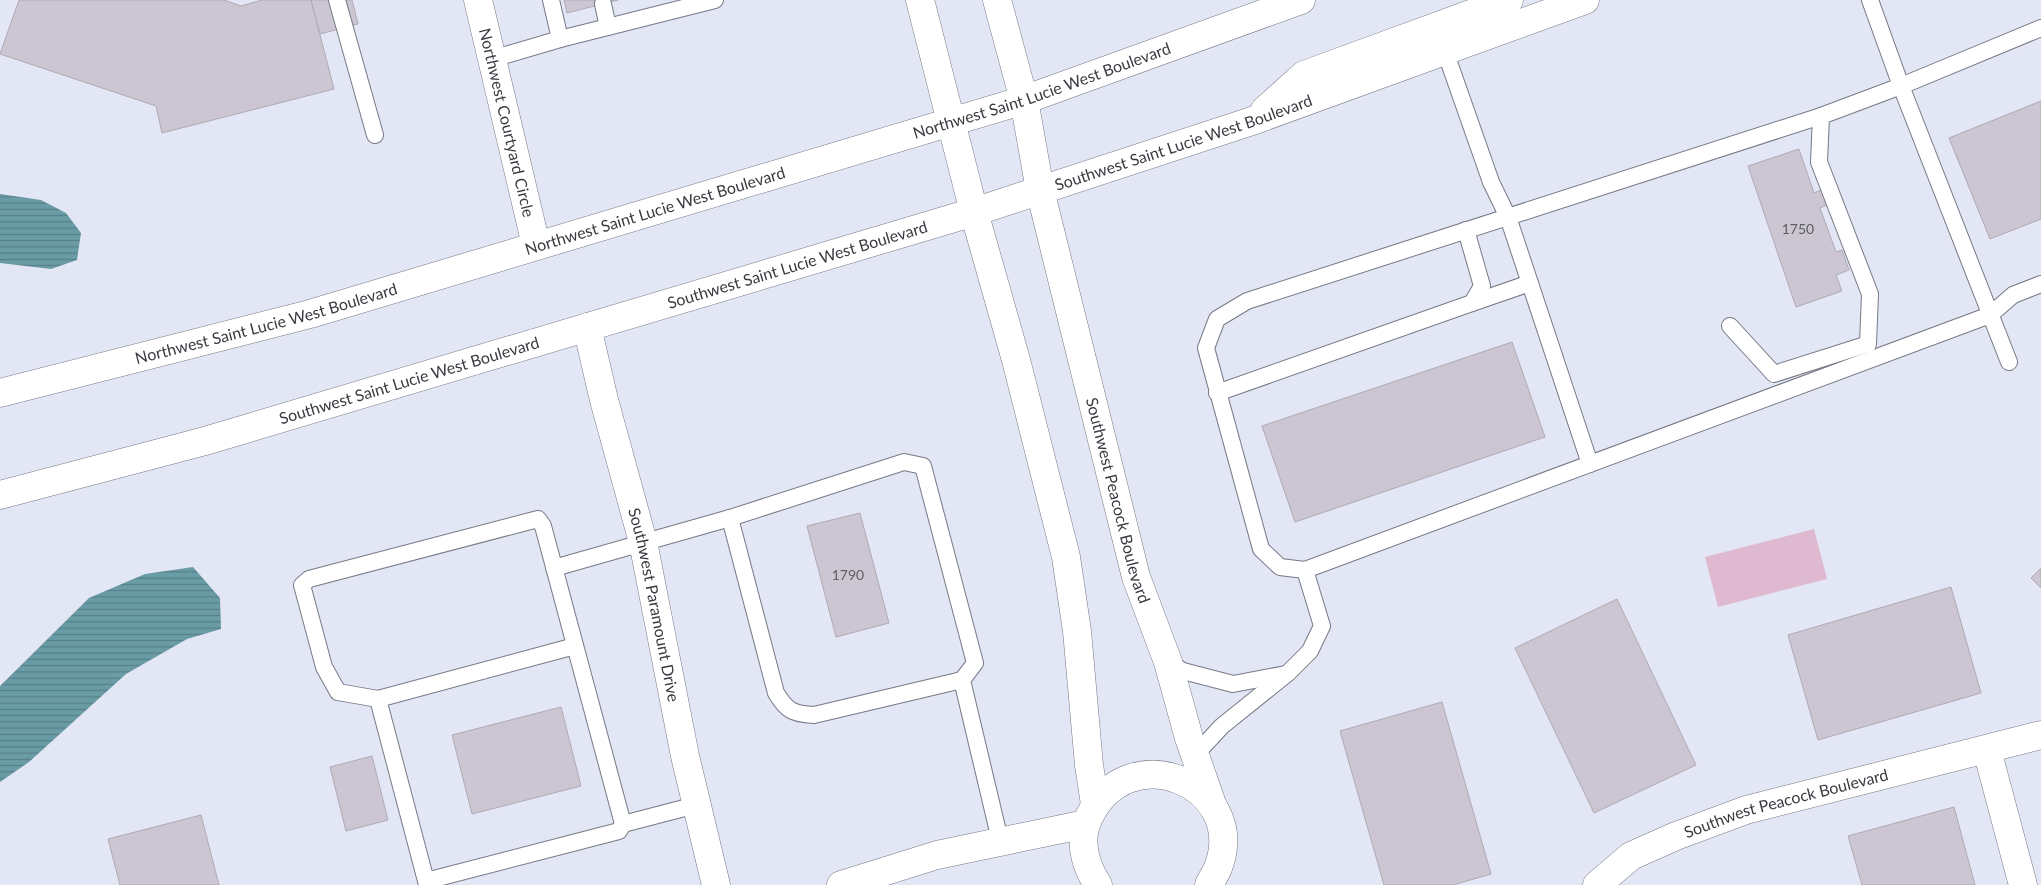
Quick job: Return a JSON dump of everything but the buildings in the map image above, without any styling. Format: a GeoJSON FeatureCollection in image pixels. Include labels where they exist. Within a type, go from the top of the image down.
{"type":"FeatureCollection","features":[{"type":"Feature","properties":{"kind":"street","name":"Northwest Courtyard Circle"},"geometry":{"type":"LineString","coordinates":[[478,0],[536,245]]}},
{"type":"Feature","properties":{"kind":"street"},"geometry":{"type":"LineString","coordinates":[[920,0],[974,212],[1016,360],[1066,557],[1077,631],[1090,765],[1090,814],[1083,847],[1088,870],[1098,885]]}},
{"type":"Feature","properties":{"kind":"street","name":"Southwest Peacock Boulevard"},"geometry":{"type":"LineString","coordinates":[[997,0],[1024,100],[1040,190],[1136,577],[1168,662],[1195,755],[1212,804],[1221,823],[1223,844],[1217,878]]}},
{"type":"Feature","properties":{"kind":"street","name":"Northwest Saint Lucie West Boulevard"},"geometry":{"type":"LineString","coordinates":[[0,393],[310,314],[1024,100],[1301,0]]}},
{"type":"Feature","properties":{"kind":"street"},"geometry":{"type":"LineString","coordinates":[[1252,120],[1304,75],[1509,0]]}},
{"type":"Feature","properties":{"kind":"street","name":"Southwest Saint Lucie West Boulevard"},"geometry":{"type":"LineString","coordinates":[[0,495],[214,439],[974,212],[1252,120],[1585,0]]}},
{"type":"Feature","properties":{"kind":"street","name":"Southwest Paramount Drive"},"geometry":{"type":"LineString","coordinates":[[587,327],[604,400],[643,542],[685,756],[716,885]]}},
{"type":"Feature","properties":{"kind":"street","name":"Southwest Peacock Boulevard"},"geometry":{"type":"LineString","coordinates":[[1597,885],[1631,856],[1676,836],[1746,810],[2041,735]]}},
{"type":"Feature","properties":{"kind":"street"},"geometry":{"type":"LineString","coordinates":[[1987,750],[2022,885]]}},
{"type":"Feature","properties":{"kind":"street"},"geometry":{"type":"LineString","coordinates":[[842,885],[937,855],[1000,840],[1090,814],[1110,788],[1131,777],[1154,773],[1176,777],[1196,788],[1212,804]]}},
{"type":"Feature","properties":{"kind":"lane"},"geometry":{"type":"LineString","coordinates":[[337,0],[375,135]]}},
{"type":"Feature","properties":{"kind":"lane"},"geometry":{"type":"LineString","coordinates":[[551,0],[560,39]]}},
{"type":"Feature","properties":{"kind":"lane"},"geometry":{"type":"LineString","coordinates":[[1870,0],[1901,86],[2009,362]]}},
{"type":"Feature","properties":{"kind":"lane"},"geometry":{"type":"LineString","coordinates":[[492,59],[608,27],[657,7],[707,1]]}},
{"type":"Feature","properties":{"kind":"lane"},"geometry":{"type":"LineString","coordinates":[[603,4],[608,27]]}},
{"type":"Feature","properties":{"kind":"lane"},"geometry":{"type":"LineString","coordinates":[[2041,28],[1901,86],[1821,116],[1247,300],[1217,320],[1206,348],[1261,549],[1280,567],[1305,570],[1990,315],[2013,295],[2041,284]]}},
{"type":"Feature","properties":{"kind":"lane"},"geometry":{"type":"LineString","coordinates":[[1445,50],[1491,182],[1508,216],[1590,464]]}},
{"type":"Feature","properties":{"kind":"lane"},"geometry":{"type":"LineString","coordinates":[[1730,326],[1774,374],[1868,344],[1870,294],[1819,162],[1821,116]]}},
{"type":"Feature","properties":{"kind":"lane"},"geometry":{"type":"LineString","coordinates":[[1466,230],[1482,286],[1472,303]]}},
{"type":"Feature","properties":{"kind":"lane"},"geometry":{"type":"LineString","coordinates":[[1217,393],[1530,283]]}},
{"type":"Feature","properties":{"kind":"lane"},"geometry":{"type":"LineString","coordinates":[[554,568],[730,518],[904,462],[923,466],[975,663],[962,680],[814,716],[797,714],[785,707],[776,693],[730,518]]}},
{"type":"Feature","properties":{"kind":"lane"},"geometry":{"type":"LineString","coordinates":[[378,699],[426,881],[619,831],[623,824],[543,526],[538,519],[309,579],[302,585],[324,667],[338,692],[378,699],[575,646]]}},
{"type":"Feature","properties":{"kind":"lane"},"geometry":{"type":"LineString","coordinates":[[1195,755],[1222,726],[1288,673],[1310,651],[1322,626],[1305,570]]}},
{"type":"Feature","properties":{"kind":"lane"},"geometry":{"type":"LineString","coordinates":[[1168,662],[1183,671],[1233,684],[1288,673]]}},
{"type":"Feature","properties":{"kind":"lane"},"geometry":{"type":"LineString","coordinates":[[962,680],[1000,840]]}},
{"type":"Feature","properties":{"kind":"lane"},"geometry":{"type":"LineString","coordinates":[[623,824],[696,805]]}},
{"type":"Feature","properties":{"kind":"shaded area"},"geometry":{"type":"Polygon","coordinates":[[[1814,529],[1827,579],[1718,607],[1705,557],[1814,529]]]}},
{"type":"Feature","properties":{"kind":"water"},"geometry":{"type":"Polygon","coordinates":[[[0,194],[41,200],[66,213],[81,233],[77,260],[51,269],[0,263],[0,194]]]}},
{"type":"Feature","properties":{"kind":"water"},"geometry":{"type":"Polygon","coordinates":[[[193,567],[220,598],[221,629],[187,639],[126,674],[29,762],[0,782],[0,686],[89,598],[145,574],[193,567]]]}}]}
